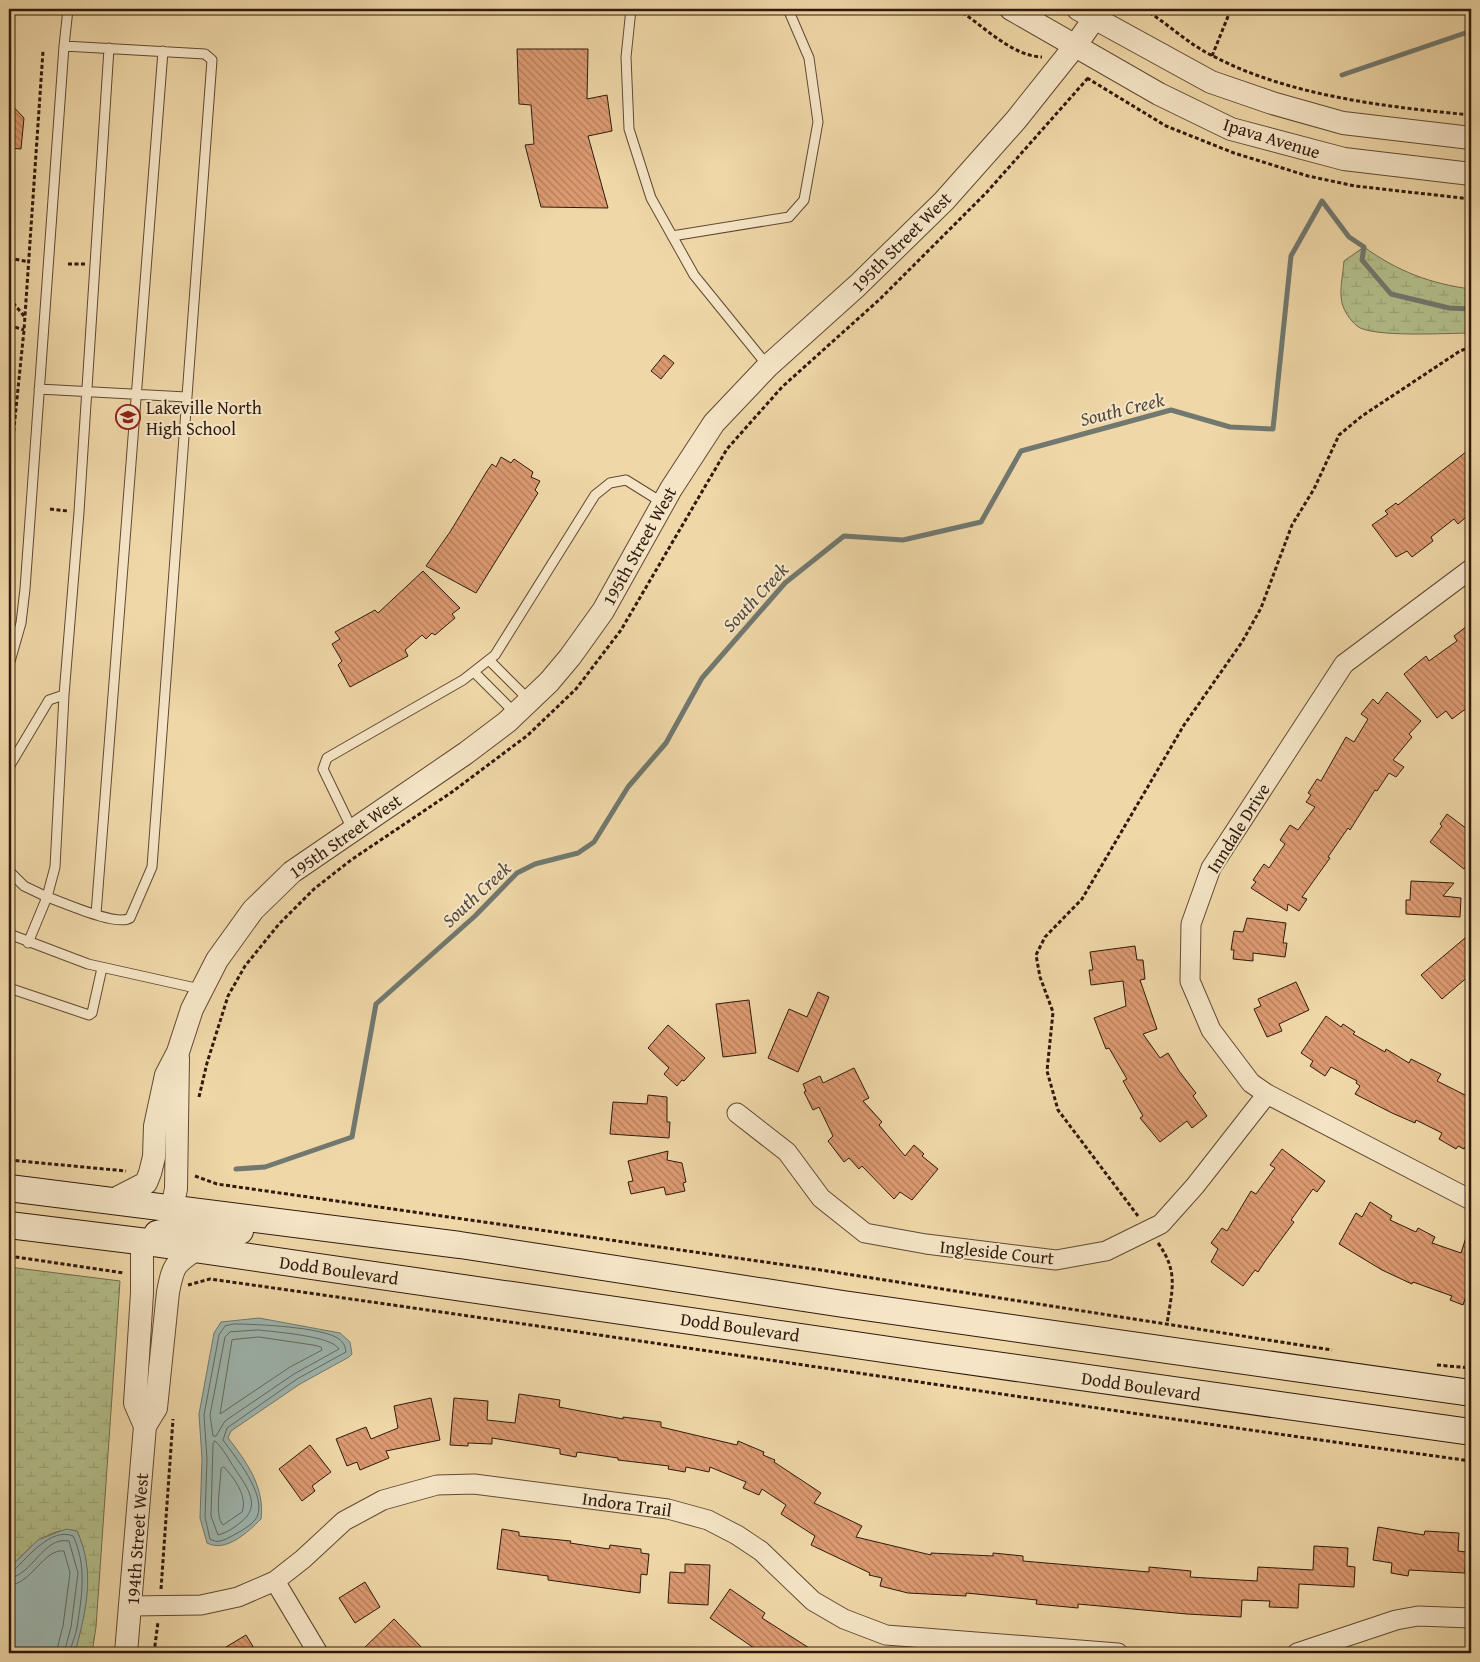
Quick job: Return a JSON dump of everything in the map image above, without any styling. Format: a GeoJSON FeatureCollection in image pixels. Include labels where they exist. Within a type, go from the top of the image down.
{"type":"FeatureCollection","features":[{"type":"Feature","properties":{"kind":"main road"},"geometry":{"type":"LineString","coordinates":[[9,1188],[460,1244],[843,1304],[1471,1393]]}},
{"type":"Feature","properties":{"kind":"main road"},"geometry":{"type":"LineString","coordinates":[[9,1210],[97,1219],[142,1219],[160,1214],[172,1207]]}},
{"type":"Feature","properties":{"kind":"main road","name":"Dodd Boulevard"},"geometry":{"type":"LineString","coordinates":[[9,1225],[197,1249],[931,1356],[1471,1432]]}},
{"type":"Feature","properties":{"kind":"main road"},"geometry":{"type":"LineString","coordinates":[[147,1242],[157,1234],[171,1230],[212,1229],[435,1254],[460,1244]]}},
{"type":"Feature","properties":{"kind":"street","name":"Ipava Avenue"},"geometry":{"type":"LineString","coordinates":[[1011,9],[1159,94],[1231,129],[1344,159],[1471,174]]}},
{"type":"Feature","properties":{"kind":"street","name":"Ipava Avenue"},"geometry":{"type":"LineString","coordinates":[[1091,12],[1212,82],[1272,103],[1343,123],[1471,138]]}},
{"type":"Feature","properties":{"kind":"street","name":"195th Street West"},"geometry":{"type":"LineString","coordinates":[[150,1174],[153,1167],[155,1126],[166,1075],[178,1052],[192,1009],[227,944],[266,897],[292,872],[352,829],[466,753],[523,707],[570,657],[598,618],[691,455],[714,423],[768,366],[865,279],[944,200],[1016,120],[1075,46],[1091,12]]}},
{"type":"Feature","properties":{"kind":"street","name":"Inndale Drive"},"geometry":{"type":"LineString","coordinates":[[1471,569],[1344,664],[1211,868],[1191,924],[1190,981],[1211,1030],[1251,1083],[1267,1094],[1471,1200]]}},
{"type":"Feature","properties":{"kind":"street","name":"195th Street West"},"geometry":{"type":"LineString","coordinates":[[172,1207],[176,1189],[178,1052]]}},
{"type":"Feature","properties":{"kind":"street","name":"Ingleside Court"},"geometry":{"type":"LineString","coordinates":[[737,1113],[788,1152],[821,1198],[865,1233],[926,1244],[1056,1260],[1106,1251],[1161,1224],[1195,1186],[1267,1094]]}},
{"type":"Feature","properties":{"kind":"street"},"geometry":{"type":"LineString","coordinates":[[113,1200],[146,1183],[150,1174]]}},
{"type":"Feature","properties":{"kind":"street"},"geometry":{"type":"LineString","coordinates":[[146,1426],[134,1403],[142,1293],[142,1252],[147,1242]]}},
{"type":"Feature","properties":{"kind":"street","name":"194th Street West"},"geometry":{"type":"LineString","coordinates":[[126,1653],[132,1606],[146,1426],[156,1408],[172,1274],[179,1260],[197,1249]]}},
{"type":"Feature","properties":{"kind":"street","name":"Indora Trail"},"geometry":{"type":"LineString","coordinates":[[132,1606],[201,1606],[238,1597],[275,1581],[303,1559],[344,1521],[383,1500],[437,1485],[474,1484],[668,1510],[708,1520],[755,1547],[801,1591],[820,1605],[844,1619],[886,1635],[1118,1653]]}},
{"type":"Feature","properties":{"kind":"street"},"geometry":{"type":"LineString","coordinates":[[275,1581],[318,1653]]}},
{"type":"Feature","properties":{"kind":"street"},"geometry":{"type":"LineString","coordinates":[[1297,1653],[1396,1620],[1425,1616],[1471,1618]]}},
{"type":"Feature","properties":{"kind":"lane"},"geometry":{"type":"LineString","coordinates":[[9,665],[21,623],[25,589],[68,9],[48,9]]}},
{"type":"Feature","properties":{"kind":"lane"},"geometry":{"type":"LineString","coordinates":[[631,9],[626,57],[629,128],[650,198],[694,275],[768,366]]}},
{"type":"Feature","properties":{"kind":"lane"},"geometry":{"type":"LineString","coordinates":[[672,236],[789,217],[804,200],[818,122],[809,58],[788,9]]}},
{"type":"Feature","properties":{"kind":"lane"},"geometry":{"type":"LineString","coordinates":[[9,871],[24,886],[47,897],[120,921],[130,918],[152,867],[212,60],[205,54],[64,46]]}},
{"type":"Feature","properties":{"kind":"lane"},"geometry":{"type":"LineString","coordinates":[[28,943],[47,897],[55,867],[64,695],[79,512],[109,48]]}},
{"type":"Feature","properties":{"kind":"lane"},"geometry":{"type":"LineString","coordinates":[[96,914],[163,51]]}},
{"type":"Feature","properties":{"kind":"lane"},"geometry":{"type":"LineString","coordinates":[[39,389],[186,397]]}},
{"type":"Feature","properties":{"kind":"lane"},"geometry":{"type":"LineString","coordinates":[[352,829],[323,769],[326,758],[402,716],[474,672],[495,656],[595,495],[610,483],[626,480],[663,503]]}},
{"type":"Feature","properties":{"kind":"lane"},"geometry":{"type":"LineString","coordinates":[[489,660],[523,707]]}},
{"type":"Feature","properties":{"kind":"lane"},"geometry":{"type":"LineString","coordinates":[[474,672],[523,707]]}},
{"type":"Feature","properties":{"kind":"lane"},"geometry":{"type":"LineString","coordinates":[[9,767],[49,700],[64,695]]}},
{"type":"Feature","properties":{"kind":"lane"},"geometry":{"type":"LineString","coordinates":[[9,934],[28,943],[102,968],[202,990]]}},
{"type":"Feature","properties":{"kind":"lane"},"geometry":{"type":"LineString","coordinates":[[9,988],[89,1015],[92,1013],[102,968]]}},
{"type":"Feature","properties":{"kind":"path"},"geometry":{"type":"LineString","coordinates":[[1144,9],[1212,56],[1254,74],[1326,95],[1399,108],[1471,115]]}},
{"type":"Feature","properties":{"kind":"path"},"geometry":{"type":"LineString","coordinates":[[1212,56],[1231,9]]}},
{"type":"Feature","properties":{"kind":"path"},"geometry":{"type":"LineString","coordinates":[[9,478],[24,330],[43,51]]}},
{"type":"Feature","properties":{"kind":"path"},"geometry":{"type":"LineString","coordinates":[[9,258],[29,262]]}},
{"type":"Feature","properties":{"kind":"path"},"geometry":{"type":"LineString","coordinates":[[9,298],[25,317]]}},
{"type":"Feature","properties":{"kind":"path"},"geometry":{"type":"LineString","coordinates":[[9,325],[24,330]]}},
{"type":"Feature","properties":{"kind":"path"},"geometry":{"type":"LineString","coordinates":[[1166,1324],[1174,1277],[1168,1257],[1058,1110],[1048,1071],[1053,1012],[1040,977],[1036,954],[1045,937],[1082,899],[1184,726],[1242,642],[1261,608],[1292,526],[1314,489],[1338,435],[1362,416],[1460,351],[1471,346]]}},
{"type":"Feature","properties":{"kind":"path"},"geometry":{"type":"LineString","coordinates":[[50,508],[79,512]]}},
{"type":"Feature","properties":{"kind":"path"},"geometry":{"type":"LineString","coordinates":[[9,1160],[150,1174]]}},
{"type":"Feature","properties":{"kind":"path"},"geometry":{"type":"LineString","coordinates":[[175,1174],[196,1176],[217,1184],[821,1270],[1340,1351]]}},
{"type":"Feature","properties":{"kind":"path"},"geometry":{"type":"LineString","coordinates":[[9,1256],[128,1274]]}},
{"type":"Feature","properties":{"kind":"path"},"geometry":{"type":"LineString","coordinates":[[186,1293],[187,1285],[210,1279],[1110,1411],[1471,1461]]}},
{"type":"Feature","properties":{"kind":"path"},"geometry":{"type":"LineString","coordinates":[[1435,1364],[1471,1368]]}},
{"type":"Feature","properties":{"kind":"path"},"geometry":{"type":"LineString","coordinates":[[161,1589],[174,1415]]}},
{"type":"Feature","properties":{"kind":"path"},"geometry":{"type":"LineString","coordinates":[[154,1653],[158,1622]]}},
{"type":"Feature","properties":{"kind":"green space"},"geometry":{"type":"Polygon","coordinates":[[[1364,247],[1402,270],[1442,284],[1471,289],[1471,333],[1394,333],[1365,330],[1357,326],[1343,306],[1341,293],[1344,261],[1364,247]]]}},
{"type":"Feature","properties":{"kind":"green space"},"geometry":{"type":"Polygon","coordinates":[[[9,1267],[120,1281],[96,1627],[92,1653],[75,1653],[87,1592],[86,1562],[77,1531],[67,1530],[48,1535],[39,1540],[9,1568],[9,1267]]]}},
{"type":"Feature","properties":{"kind":"water"},"geometry":{"type":"Polygon","coordinates":[[[259,1318],[340,1333],[350,1342],[352,1354],[300,1384],[231,1431],[228,1438],[242,1456],[257,1486],[262,1508],[261,1519],[236,1540],[222,1545],[214,1545],[207,1543],[200,1518],[202,1459],[199,1414],[214,1333],[221,1322],[259,1318]]]}},
{"type":"Feature","properties":{"kind":"water"},"geometry":{"type":"Polygon","coordinates":[[[66,1529],[77,1531],[83,1547],[88,1577],[83,1622],[75,1653],[17,1653],[9,1644],[9,1568],[38,1540],[66,1529]]]}},
{"type":"Feature","properties":{"kind":"building"},"geometry":{"type":"Polygon","coordinates":[[[517,49],[588,49],[587,99],[607,95],[612,131],[588,136],[608,208],[541,207],[525,145],[534,144],[531,105],[519,104],[517,49]]]}},
{"type":"Feature","properties":{"kind":"building"},"geometry":{"type":"Polygon","coordinates":[[[9,102],[24,118],[21,149],[9,148],[9,102]]]}},
{"type":"Feature","properties":{"kind":"building"},"geometry":{"type":"Polygon","coordinates":[[[664,355],[674,363],[661,379],[651,371],[664,355]]]}},
{"type":"Feature","properties":{"kind":"building"},"geometry":{"type":"Polygon","coordinates":[[[1471,448],[1471,513],[1458,524],[1454,519],[1431,537],[1433,541],[1412,557],[1407,551],[1396,557],[1372,525],[1388,514],[1385,511],[1396,503],[1398,505],[1471,448]]]}},
{"type":"Feature","properties":{"kind":"building"},"geometry":{"type":"Polygon","coordinates":[[[501,457],[511,463],[514,459],[533,472],[531,477],[540,481],[535,490],[538,493],[476,593],[426,566],[450,532],[487,471],[492,464],[496,467],[501,457]]]}},
{"type":"Feature","properties":{"kind":"building"},"geometry":{"type":"Polygon","coordinates":[[[423,571],[460,608],[452,614],[455,618],[435,635],[432,633],[426,639],[422,635],[405,650],[408,656],[350,687],[338,665],[342,661],[332,644],[340,639],[335,632],[375,610],[378,613],[423,571]]]}},
{"type":"Feature","properties":{"kind":"building"},"geometry":{"type":"Polygon","coordinates":[[[1471,623],[1471,705],[1452,719],[1446,711],[1437,718],[1404,674],[1426,656],[1429,661],[1457,641],[1454,636],[1471,623]]]}},
{"type":"Feature","properties":{"kind":"building"},"geometry":{"type":"Polygon","coordinates":[[[1387,692],[1421,721],[1409,734],[1412,737],[1393,760],[1404,767],[1396,777],[1389,773],[1377,791],[1375,790],[1350,830],[1348,828],[1328,857],[1330,858],[1302,897],[1307,899],[1299,911],[1288,904],[1287,911],[1251,888],[1256,882],[1253,880],[1264,864],[1269,868],[1285,844],[1280,840],[1290,825],[1298,830],[1315,807],[1306,802],[1311,795],[1308,793],[1317,779],[1321,781],[1346,737],[1354,742],[1368,719],[1361,714],[1373,699],[1378,704],[1387,692]]]}},
{"type":"Feature","properties":{"kind":"building"},"geometry":{"type":"Polygon","coordinates":[[[1447,814],[1471,832],[1471,860],[1464,869],[1430,842],[1442,826],[1440,824],[1447,814]]]}},
{"type":"Feature","properties":{"kind":"building"},"geometry":{"type":"Polygon","coordinates":[[[1411,881],[1454,883],[1443,896],[1461,898],[1460,917],[1406,914],[1406,900],[1410,900],[1411,881]]]}},
{"type":"Feature","properties":{"kind":"building"},"geometry":{"type":"Polygon","coordinates":[[[1247,918],[1286,923],[1283,943],[1287,943],[1285,957],[1253,953],[1253,961],[1233,959],[1234,950],[1231,950],[1234,931],[1243,932],[1247,918]]]}},
{"type":"Feature","properties":{"kind":"building"},"geometry":{"type":"Polygon","coordinates":[[[1471,933],[1471,974],[1442,999],[1421,975],[1471,933]]]}},
{"type":"Feature","properties":{"kind":"building"},"geometry":{"type":"Polygon","coordinates":[[[1135,946],[1137,960],[1143,960],[1145,979],[1140,980],[1157,1029],[1143,1034],[1160,1058],[1168,1053],[1196,1093],[1193,1096],[1207,1116],[1192,1128],[1187,1121],[1160,1142],[1140,1118],[1143,1116],[1123,1081],[1127,1079],[1109,1048],[1106,1049],[1094,1018],[1126,1006],[1123,981],[1091,985],[1089,970],[1093,970],[1090,952],[1135,946]]]}},
{"type":"Feature","properties":{"kind":"building"},"geometry":{"type":"Polygon","coordinates":[[[1296,982],[1309,1010],[1279,1024],[1282,1031],[1267,1037],[1254,1009],[1261,1006],[1258,999],[1296,982]]]}},
{"type":"Feature","properties":{"kind":"building"},"geometry":{"type":"Polygon","coordinates":[[[818,992],[829,997],[798,1072],[768,1058],[789,1009],[807,1017],[818,992]]]}},
{"type":"Feature","properties":{"kind":"building"},"geometry":{"type":"Polygon","coordinates":[[[749,1000],[756,1053],[723,1057],[716,1004],[749,1000]]]}},
{"type":"Feature","properties":{"kind":"building"},"geometry":{"type":"Polygon","coordinates":[[[1326,1016],[1341,1027],[1343,1024],[1355,1032],[1353,1034],[1385,1052],[1386,1049],[1409,1063],[1411,1059],[1441,1074],[1437,1081],[1471,1098],[1471,1119],[1466,1129],[1471,1132],[1471,1136],[1464,1149],[1458,1146],[1456,1149],[1439,1139],[1442,1133],[1416,1120],[1415,1123],[1392,1113],[1355,1094],[1360,1086],[1356,1083],[1357,1081],[1331,1067],[1325,1076],[1310,1066],[1313,1061],[1301,1053],[1326,1016]]]}},
{"type":"Feature","properties":{"kind":"building"},"geometry":{"type":"Polygon","coordinates":[[[668,1025],[705,1058],[677,1086],[664,1074],[669,1068],[648,1048],[668,1025]]]}},
{"type":"Feature","properties":{"kind":"building"},"geometry":{"type":"Polygon","coordinates":[[[854,1068],[869,1098],[863,1101],[882,1122],[879,1125],[905,1156],[914,1145],[924,1154],[922,1156],[938,1169],[912,1200],[900,1192],[894,1199],[862,1166],[859,1169],[849,1158],[844,1162],[828,1141],[833,1136],[819,1107],[813,1110],[804,1092],[806,1091],[803,1084],[820,1076],[823,1083],[854,1068]]]}},
{"type":"Feature","properties":{"kind":"building"},"geometry":{"type":"Polygon","coordinates":[[[648,1095],[667,1097],[667,1122],[670,1122],[669,1138],[610,1134],[613,1102],[647,1104],[648,1095]]]}},
{"type":"Feature","properties":{"kind":"building"},"geometry":{"type":"Polygon","coordinates":[[[1282,1149],[1325,1181],[1317,1192],[1313,1189],[1291,1220],[1294,1222],[1258,1272],[1255,1270],[1243,1286],[1211,1262],[1218,1249],[1211,1243],[1222,1228],[1227,1231],[1251,1191],[1256,1194],[1275,1168],[1270,1165],[1282,1149]]]}},
{"type":"Feature","properties":{"kind":"building"},"geometry":{"type":"Polygon","coordinates":[[[668,1151],[667,1160],[682,1163],[686,1182],[683,1183],[685,1191],[666,1195],[664,1187],[631,1194],[628,1182],[633,1181],[628,1161],[668,1151]]]}},
{"type":"Feature","properties":{"kind":"building"},"geometry":{"type":"Polygon","coordinates":[[[1370,1202],[1392,1216],[1390,1220],[1416,1232],[1418,1228],[1435,1237],[1432,1243],[1461,1253],[1469,1228],[1471,1229],[1471,1282],[1463,1305],[1450,1300],[1452,1296],[1413,1282],[1412,1284],[1382,1270],[1339,1244],[1356,1213],[1362,1217],[1370,1202]]]}},
{"type":"Feature","properties":{"kind":"building"},"geometry":{"type":"Polygon","coordinates":[[[519,1394],[560,1400],[559,1407],[623,1419],[623,1417],[661,1422],[661,1427],[737,1445],[738,1441],[764,1452],[763,1455],[775,1460],[774,1462],[821,1493],[814,1503],[862,1526],[856,1537],[931,1555],[931,1553],[993,1556],[993,1553],[1023,1556],[1023,1561],[1149,1572],[1149,1567],[1191,1571],[1190,1577],[1257,1581],[1258,1567],[1313,1570],[1314,1546],[1348,1548],[1347,1566],[1355,1567],[1354,1587],[1299,1584],[1298,1608],[1269,1607],[1270,1601],[1242,1600],[1241,1617],[1078,1604],[1078,1608],[1036,1604],[1037,1600],[966,1593],[966,1596],[908,1593],[880,1586],[882,1578],[869,1575],[870,1573],[811,1545],[815,1536],[781,1514],[786,1505],[762,1489],[759,1495],[743,1488],[746,1482],[710,1467],[709,1472],[686,1467],[685,1472],[668,1469],[669,1466],[618,1460],[618,1458],[577,1452],[576,1457],[560,1454],[560,1449],[492,1438],[492,1444],[468,1443],[468,1446],[450,1445],[454,1398],[488,1401],[487,1420],[515,1423],[519,1394]]]}},
{"type":"Feature","properties":{"kind":"building"},"geometry":{"type":"Polygon","coordinates":[[[431,1398],[440,1440],[386,1451],[389,1458],[360,1470],[357,1462],[347,1466],[336,1439],[366,1427],[371,1439],[398,1428],[394,1406],[431,1398]]]}},
{"type":"Feature","properties":{"kind":"building"},"geometry":{"type":"Polygon","coordinates":[[[310,1445],[331,1472],[312,1486],[315,1491],[302,1501],[279,1469],[310,1445]]]}},
{"type":"Feature","properties":{"kind":"building"},"geometry":{"type":"Polygon","coordinates":[[[1378,1527],[1424,1535],[1425,1531],[1459,1533],[1458,1551],[1466,1552],[1465,1573],[1409,1570],[1408,1576],[1391,1573],[1392,1563],[1373,1560],[1378,1527]]]}},
{"type":"Feature","properties":{"kind":"building"},"geometry":{"type":"Polygon","coordinates":[[[502,1529],[519,1532],[519,1536],[571,1541],[570,1543],[609,1549],[610,1545],[641,1549],[641,1553],[649,1554],[647,1575],[641,1574],[640,1593],[548,1580],[548,1576],[497,1569],[502,1529]]]}},
{"type":"Feature","properties":{"kind":"building"},"geometry":{"type":"Polygon","coordinates":[[[685,1564],[710,1565],[708,1605],[668,1603],[670,1572],[685,1573],[685,1564]]]}},
{"type":"Feature","properties":{"kind":"building"},"geometry":{"type":"Polygon","coordinates":[[[365,1582],[380,1607],[355,1623],[339,1598],[365,1582]]]}},
{"type":"Feature","properties":{"kind":"building"},"geometry":{"type":"Polygon","coordinates":[[[730,1589],[765,1613],[762,1618],[817,1653],[751,1653],[754,1648],[710,1618],[730,1589]]]}},
{"type":"Feature","properties":{"kind":"building"},"geometry":{"type":"Polygon","coordinates":[[[394,1619],[427,1653],[359,1653],[394,1619]]]}},
{"type":"Feature","properties":{"kind":"building"},"geometry":{"type":"Polygon","coordinates":[[[246,1635],[257,1653],[216,1653],[246,1635]]]}},
{"type":"Feature","properties":{"kind":"waterway","name":"South Creek"},"geometry":{"type":"LineString","coordinates":[[1342,75],[1471,31]]}},
{"type":"Feature","properties":{"kind":"waterway","name":"South Creek"},"geometry":{"type":"LineString","coordinates":[[236,1169],[265,1167],[352,1137],[376,1004],[475,916],[517,873],[535,864],[578,853],[594,842],[628,787],[666,743],[702,678],[785,583],[844,536],[903,540],[981,522],[1021,451],[1171,410],[1230,427],[1273,429],[1291,256],[1322,201],[1349,237],[1364,247],[1362,260],[1391,294],[1449,308],[1471,309]]}},
{"type":"Feature","properties":{"kind":"place","name":"Lakeville North High School"},"geometry":{"type":"Point","coordinates":[128,417]}}]}
